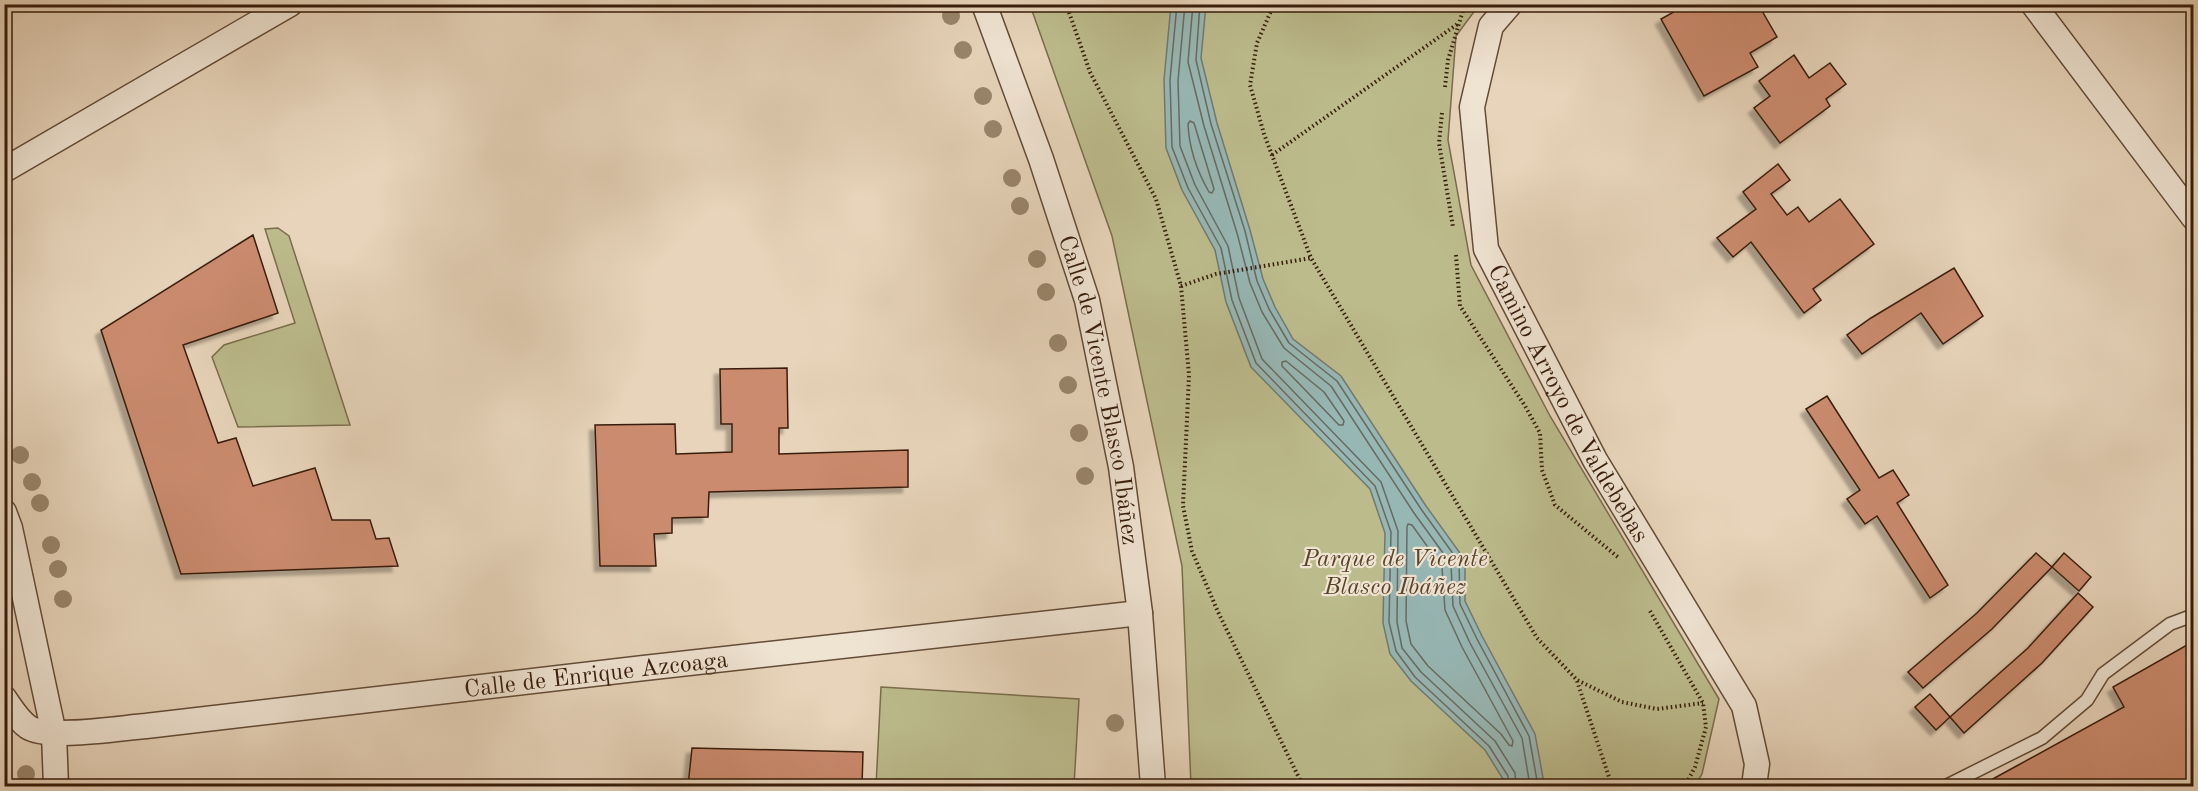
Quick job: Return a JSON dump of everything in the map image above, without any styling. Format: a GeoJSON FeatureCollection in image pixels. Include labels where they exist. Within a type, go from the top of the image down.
{"type":"FeatureCollection","features":[{"type":"Feature","properties":{"kind":"street"},"geometry":{"type":"LineString","coordinates":[[4,170],[290,4]]}},
{"type":"Feature","properties":{"kind":"street","name":"Calle de Vicente Blasco Ibáñez"},"geometry":{"type":"LineString","coordinates":[[984,4],[1041,159],[1087,300],[1121,467],[1140,614],[1153,786]]}},
{"type":"Feature","properties":{"kind":"street","name":"Camino Arroyo de Valdebebas"},"geometry":{"type":"LineString","coordinates":[[1510,4],[1491,26],[1472,107],[1486,249],[1595,460],[1744,706],[1757,764],[1754,786]]}},
{"type":"Feature","properties":{"kind":"street"},"geometry":{"type":"LineString","coordinates":[[2032,4],[2193,218]]}},
{"type":"Feature","properties":{"kind":"street"},"geometry":{"type":"LineString","coordinates":[[4,512],[54,734],[56,786]]}},
{"type":"Feature","properties":{"kind":"street","name":"Calle de Enrique Azcoaga"},"geometry":{"type":"LineString","coordinates":[[54,734],[146,726],[655,666],[1140,614]]}},
{"type":"Feature","properties":{"kind":"street"},"geometry":{"type":"LineString","coordinates":[[4,698],[19,719],[30,729],[54,734]]}},
{"type":"Feature","properties":{"kind":"lane"},"geometry":{"type":"LineString","coordinates":[[1946,786],[2042,738],[2087,700],[2103,674],[2170,624],[2193,615]]}},
{"type":"Feature","properties":{"kind":"path"},"geometry":{"type":"LineString","coordinates":[[1066,4],[1090,72],[1156,199],[1181,286],[1189,375],[1183,506],[1192,551],[1218,612],[1303,786]]}},
{"type":"Feature","properties":{"kind":"path"},"geometry":{"type":"LineString","coordinates":[[1274,4],[1257,43],[1250,85],[1263,134],[1311,258],[1537,638],[1577,680],[1622,702],[1657,709],[1703,703]]}},
{"type":"Feature","properties":{"kind":"path"},"geometry":{"type":"LineString","coordinates":[[1272,156],[1460,22]]}},
{"type":"Feature","properties":{"kind":"path"},"geometry":{"type":"LineString","coordinates":[[1181,286],[1216,274],[1311,258]]}},
{"type":"Feature","properties":{"kind":"path"},"geometry":{"type":"LineString","coordinates":[[1577,680],[1612,786]]}},
{"type":"Feature","properties":{"kind":"green space","name":"Parque de Vicente Blasco Ibáñez"},"geometry":{"type":"Polygon","coordinates":[[[1030,5],[1479,5],[1456,36],[1448,140],[1471,265],[1550,416],[1719,699],[1702,774],[1695,786],[1191,786],[1182,566],[1112,236],[1030,5]]]}},
{"type":"Feature","properties":{"kind":"green space"},"geometry":{"type":"Polygon","coordinates":[[[278,228],[289,236],[350,425],[238,427],[212,357],[224,345],[295,323],[265,229],[278,228]]]}},
{"type":"Feature","properties":{"kind":"green space"},"geometry":{"type":"Polygon","coordinates":[[[881,687],[1079,699],[1074,786],[876,786],[881,687]]]}},
{"type":"Feature","properties":{"kind":"water"},"geometry":{"type":"Polygon","coordinates":[[[1171,5],[1206,5],[1201,58],[1217,123],[1263,279],[1275,307],[1293,339],[1341,376],[1426,506],[1465,560],[1465,601],[1535,734],[1543,786],[1502,786],[1503,779],[1485,750],[1411,681],[1390,654],[1383,623],[1385,533],[1370,489],[1251,367],[1226,302],[1215,250],[1182,190],[1166,148],[1164,80],[1171,5]]]}},
{"type":"Feature","properties":{"kind":"building"},"geometry":{"type":"Polygon","coordinates":[[[1688,4],[1758,4],[1777,37],[1750,53],[1758,67],[1704,96],[1661,19],[1688,4]]]}},
{"type":"Feature","properties":{"kind":"building"},"geometry":{"type":"Polygon","coordinates":[[[1794,55],[1809,78],[1830,63],[1846,84],[1826,99],[1830,106],[1780,143],[1754,108],[1770,96],[1759,81],[1794,55]]]}},
{"type":"Feature","properties":{"kind":"building"},"geometry":{"type":"Polygon","coordinates":[[[1778,164],[1790,180],[1771,194],[1787,215],[1798,207],[1809,222],[1840,199],[1874,244],[1813,289],[1821,300],[1804,313],[1751,242],[1733,257],[1717,238],[1756,209],[1743,192],[1778,164]]]}},
{"type":"Feature","properties":{"kind":"building"},"geometry":{"type":"Polygon","coordinates":[[[253,235],[278,313],[183,345],[218,443],[236,438],[253,486],[315,468],[332,520],[370,520],[376,539],[389,538],[398,566],[181,574],[101,330],[253,235]]]}},
{"type":"Feature","properties":{"kind":"building"},"geometry":{"type":"Polygon","coordinates":[[[1954,268],[1983,316],[1943,344],[1921,313],[1862,354],[1847,335],[1871,318],[1954,268]]]}},
{"type":"Feature","properties":{"kind":"building"},"geometry":{"type":"Polygon","coordinates":[[[787,368],[788,428],[779,428],[779,454],[908,450],[908,487],[709,492],[708,517],[672,518],[672,533],[654,534],[656,566],[600,566],[595,425],[675,424],[676,454],[732,452],[732,424],[721,424],[720,369],[787,368]]]}},
{"type":"Feature","properties":{"kind":"building"},"geometry":{"type":"Polygon","coordinates":[[[1827,396],[1879,478],[1893,470],[1909,495],[1897,503],[1948,585],[1930,598],[1877,516],[1865,524],[1847,499],[1860,490],[1806,409],[1827,396]]]}},
{"type":"Feature","properties":{"kind":"building"},"geometry":{"type":"Polygon","coordinates":[[[2036,553],[2052,567],[1992,629],[1923,688],[1908,672],[1977,613],[2036,553]]]}},
{"type":"Feature","properties":{"kind":"building"},"geometry":{"type":"Polygon","coordinates":[[[2064,553],[2091,577],[2079,591],[2052,567],[2064,553]]]}},
{"type":"Feature","properties":{"kind":"building"},"geometry":{"type":"Polygon","coordinates":[[[2078,593],[2093,607],[2042,663],[1964,733],[1950,717],[2028,648],[2078,593]]]}},
{"type":"Feature","properties":{"kind":"building"},"geometry":{"type":"Polygon","coordinates":[[[2194,641],[2194,786],[1980,786],[2124,707],[2113,687],[2194,641]]]}},
{"type":"Feature","properties":{"kind":"building"},"geometry":{"type":"Polygon","coordinates":[[[1930,694],[1950,717],[1936,730],[1915,707],[1930,694]]]}},
{"type":"Feature","properties":{"kind":"building"},"geometry":{"type":"Polygon","coordinates":[[[692,748],[863,752],[862,786],[688,786],[692,748]]]}}]}
